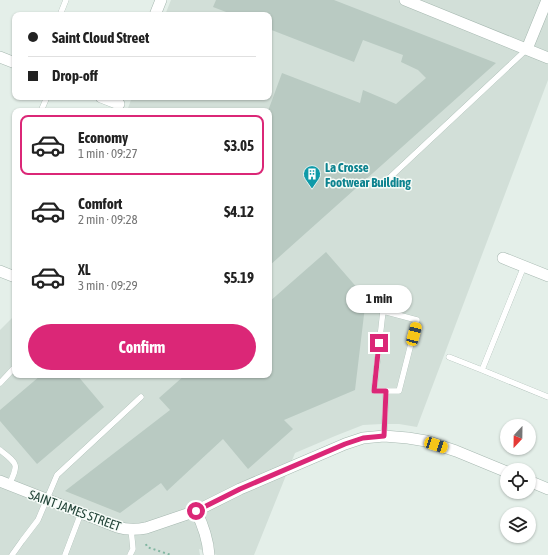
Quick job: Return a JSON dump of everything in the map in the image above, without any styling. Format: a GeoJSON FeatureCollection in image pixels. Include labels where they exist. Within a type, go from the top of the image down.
{"type":"FeatureCollection","features":[{"type":"Feature","properties":{"kind":"street"},"geometry":{"type":"LineString","coordinates":[[156,12],[161,0]]}},
{"type":"Feature","properties":{"kind":"street"},"geometry":{"type":"LineString","coordinates":[[404,0],[548,58]]}},
{"type":"Feature","properties":{"kind":"street"},"geometry":{"type":"LineString","coordinates":[[527,49],[546,0]]}},
{"type":"Feature","properties":{"kind":"street"},"geometry":{"type":"LineString","coordinates":[[0,57],[12,62]]}},
{"type":"Feature","properties":{"kind":"street"},"geometry":{"type":"LineString","coordinates":[[109,100],[120,104]]}},
{"type":"Feature","properties":{"kind":"street"},"geometry":{"type":"LineString","coordinates":[[503,258],[548,276]]}},
{"type":"Feature","properties":{"kind":"street"},"geometry":{"type":"LineString","coordinates":[[0,271],[12,276]]}},
{"type":"Feature","properties":{"kind":"street","name":"SAINT JAMES STREET"},"geometry":{"type":"LineString","coordinates":[[5,483],[117,527],[131,529],[146,528],[196,511],[240,489],[345,444],[363,438],[384,436],[426,441],[456,451],[500,469]]}},
{"type":"Feature","properties":{"kind":"street"},"geometry":{"type":"LineString","coordinates":[[536,484],[548,489]]}},
{"type":"Feature","properties":{"kind":"street"},"geometry":{"type":"LineString","coordinates":[[196,511],[204,529],[209,555]]}},
{"type":"Feature","properties":{"kind":"lane"},"geometry":{"type":"LineString","coordinates":[[61,12],[66,0]]}},
{"type":"Feature","properties":{"kind":"lane"},"geometry":{"type":"LineString","coordinates":[[386,181],[527,49]]}},
{"type":"Feature","properties":{"kind":"lane"},"geometry":{"type":"LineString","coordinates":[[482,370],[524,266]]}},
{"type":"Feature","properties":{"kind":"lane"},"geometry":{"type":"LineString","coordinates":[[383,311],[417,320],[399,391],[386,391],[374,391],[383,311]]}},
{"type":"Feature","properties":{"kind":"lane"},"geometry":{"type":"LineString","coordinates":[[449,357],[548,397]]}},
{"type":"Feature","properties":{"kind":"lane"},"geometry":{"type":"LineString","coordinates":[[0,383],[12,370]]}},
{"type":"Feature","properties":{"kind":"lane"},"geometry":{"type":"LineString","coordinates":[[384,436],[386,391]]}},
{"type":"Feature","properties":{"kind":"lane"},"geometry":{"type":"LineString","coordinates":[[12,555],[38,520],[57,475],[141,397]]}},
{"type":"Feature","properties":{"kind":"lane"},"geometry":{"type":"LineString","coordinates":[[0,450],[13,460],[16,465],[16,471],[5,483]]}},
{"type":"Feature","properties":{"kind":"lane"},"geometry":{"type":"LineString","coordinates":[[64,555],[81,513]]}},
{"type":"Feature","properties":{"kind":"lane"},"geometry":{"type":"LineString","coordinates":[[130,555],[132,549],[131,529]]}},
{"type":"Feature","properties":{"kind":"path"},"geometry":{"type":"LineString","coordinates":[[146,544],[147,547],[171,555]]}},
{"type":"Feature","properties":{"kind":"shaded area"},"geometry":{"type":"Polygon","coordinates":[[[171,0],[548,0],[548,80],[417,427],[399,424],[363,425],[295,453],[254,555],[217,555],[199,549],[200,555],[0,555],[0,330],[12,318],[12,378],[272,378],[272,108],[128,108],[131,100],[272,100],[272,12],[166,12],[171,0]]]}},
{"type":"Feature","properties":{"kind":"building","name":"La Crosse Footwear Building"},"geometry":{"type":"Polygon","coordinates":[[[216,0],[334,0],[496,63],[272,263],[272,108],[269,108],[282,73],[360,103],[363,90],[396,104],[426,78],[418,70],[401,62],[403,55],[363,40],[354,62],[272,30],[272,12],[226,12],[213,7],[216,0]]]}},
{"type":"Feature","properties":{"kind":"building"},"geometry":{"type":"Polygon","coordinates":[[[326,252],[366,298],[355,390],[284,420],[293,429],[248,469],[223,439],[167,491],[161,483],[120,513],[65,491],[170,410],[159,398],[182,378],[272,378],[272,299],[326,252]]]}},
{"type":"Feature","properties":{"kind":"building"},"geometry":{"type":"Polygon","coordinates":[[[38,378],[80,378],[104,407],[37,464],[0,421],[0,410],[38,378]]]}},
{"type":"Feature","properties":{"kind":"place","name":"La Crosse Footwear Building"},"geometry":{"type":"Point","coordinates":[312,189]}},
{"type":"Feature","properties":{"kind":"route"},"geometry":{"type":"LineString","coordinates":[[196,511],[240,489],[345,444],[363,438],[384,436],[386,391],[374,391],[379,343]]}}]}
